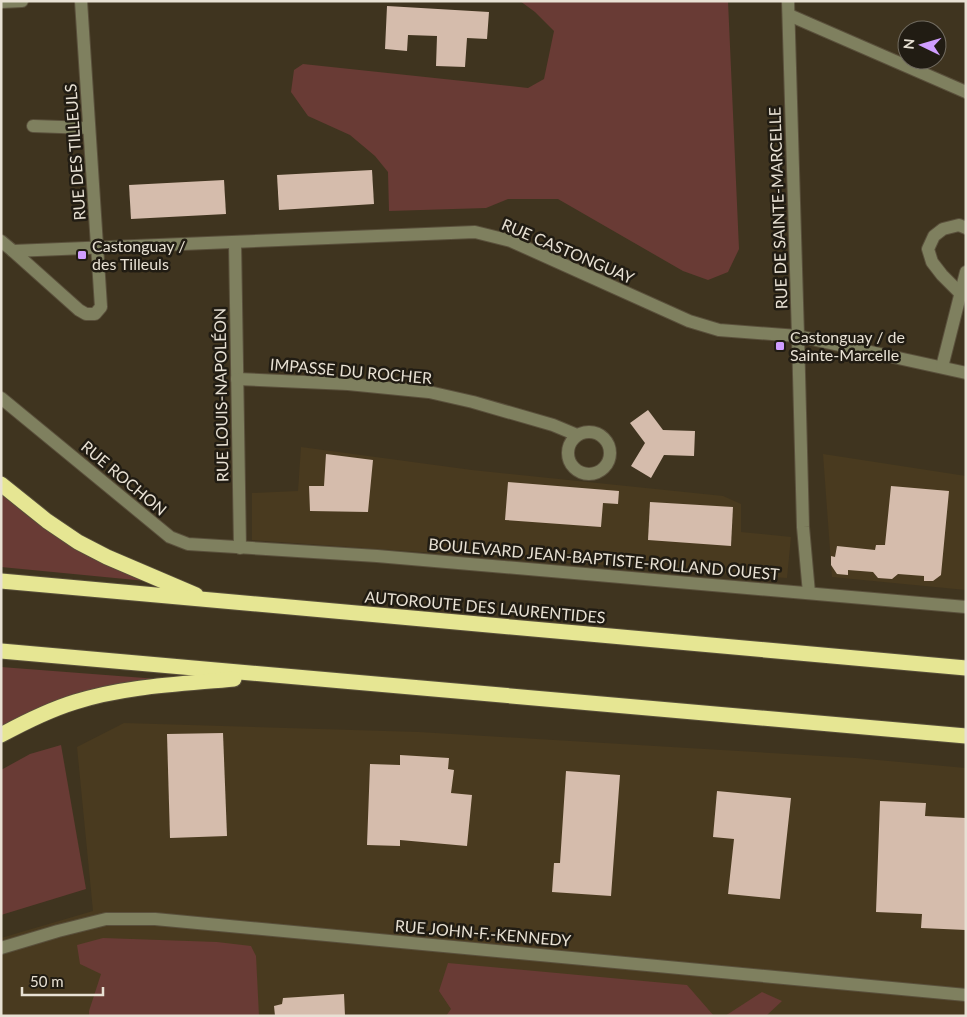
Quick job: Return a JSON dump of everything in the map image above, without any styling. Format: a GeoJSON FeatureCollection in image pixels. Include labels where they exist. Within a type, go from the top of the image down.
{"type":"FeatureCollection","features":[{"type":"Feature","properties":{"kind":"highway"},"geometry":{"type":"LineString","coordinates":[[1,484],[47,521],[78,542],[107,557],[209,600]]}},
{"type":"Feature","properties":{"kind":"highway","name":"AUTOROUTE DES LAURENTIDES"},"geometry":{"type":"LineString","coordinates":[[1,581],[966,668]]}},
{"type":"Feature","properties":{"kind":"highway"},"geometry":{"type":"LineString","coordinates":[[1,651],[966,736]]}},
{"type":"Feature","properties":{"kind":"highway"},"geometry":{"type":"LineString","coordinates":[[1,735],[37,717],[85,699],[146,688],[268,675]]}},
{"type":"Feature","properties":{"kind":"street"},"geometry":{"type":"LineString","coordinates":[[1,2],[22,1]]}},
{"type":"Feature","properties":{"kind":"street","name":"RUE DES TILLEULS"},"geometry":{"type":"LineString","coordinates":[[13,251],[79,310],[86,314],[95,314],[101,307],[81,1]]}},
{"type":"Feature","properties":{"kind":"street","name":"RUE DE SAINTE-MARCELLE"},"geometry":{"type":"LineString","coordinates":[[788,1],[803,527],[809,593]]}},
{"type":"Feature","properties":{"kind":"street"},"geometry":{"type":"LineString","coordinates":[[789,14],[966,92]]}},
{"type":"Feature","properties":{"kind":"street"},"geometry":{"type":"LineString","coordinates":[[33,126],[89,128]]}},
{"type":"Feature","properties":{"kind":"street"},"geometry":{"type":"LineString","coordinates":[[960,293],[932,262],[928,249],[934,236],[943,229],[959,225],[966,228]]}},
{"type":"Feature","properties":{"kind":"street","name":"RUE CASTONGUAY"},"geometry":{"type":"LineString","coordinates":[[13,251],[475,232],[511,241],[689,321],[719,330],[798,336],[966,373]]}},
{"type":"Feature","properties":{"kind":"street"},"geometry":{"type":"LineString","coordinates":[[1,241],[13,251]]}},
{"type":"Feature","properties":{"kind":"street","name":"RUE LOUIS-NAPOLÉON"},"geometry":{"type":"LineString","coordinates":[[235,242],[240,548]]}},
{"type":"Feature","properties":{"kind":"street"},"geometry":{"type":"LineString","coordinates":[[942,367],[966,272]]}},
{"type":"Feature","properties":{"kind":"street","name":"IMPASSE DU ROCHER"},"geometry":{"type":"LineString","coordinates":[[237,379],[348,384],[430,392],[553,425],[577,435]]}},
{"type":"Feature","properties":{"kind":"street","name":"RUE ROCHON"},"geometry":{"type":"LineString","coordinates":[[1,398],[170,537],[188,544],[240,548]]}},
{"type":"Feature","properties":{"kind":"street","name":"BOULEVARD JEAN-BAPTISTE-ROLLAND OUEST"},"geometry":{"type":"LineString","coordinates":[[240,548],[377,556],[966,607]]}},
{"type":"Feature","properties":{"kind":"street","name":"RUE JOHN-F.-KENNEDY"},"geometry":{"type":"LineString","coordinates":[[1,948],[106,919],[155,919],[966,995]]}},
{"type":"Feature","properties":{"kind":"shaded area"},"geometry":{"type":"Polygon","coordinates":[[[520,1],[728,1],[739,249],[728,272],[708,280],[683,271],[558,199],[508,199],[486,208],[389,211],[388,172],[375,156],[350,135],[308,116],[291,92],[294,70],[303,64],[528,88],[544,79],[554,31],[535,12],[520,1]]]}},
{"type":"Feature","properties":{"kind":"shaded area"},"geometry":{"type":"Polygon","coordinates":[[[301,447],[472,470],[723,496],[741,504],[741,532],[791,537],[787,578],[252,540],[252,493],[298,491],[301,447]]]}},
{"type":"Feature","properties":{"kind":"shaded area"},"geometry":{"type":"Polygon","coordinates":[[[823,454],[966,476],[966,590],[832,577],[823,454]]]}},
{"type":"Feature","properties":{"kind":"shaded area"},"geometry":{"type":"Polygon","coordinates":[[[1,494],[39,524],[87,556],[146,581],[1,567],[1,494]]]}},
{"type":"Feature","properties":{"kind":"shaded area"},"geometry":{"type":"Polygon","coordinates":[[[1,667],[171,680],[119,684],[81,692],[50,702],[1,727],[1,667]]]}},
{"type":"Feature","properties":{"kind":"shaded area"},"geometry":{"type":"Polygon","coordinates":[[[124,723],[419,732],[856,758],[966,768],[966,1016],[1,1016],[1,938],[93,911],[77,747],[124,723]]]}},
{"type":"Feature","properties":{"kind":"shaded area"},"geometry":{"type":"Polygon","coordinates":[[[61,745],[86,889],[1,915],[1,770],[30,754],[61,745]]]}},
{"type":"Feature","properties":{"kind":"shaded area"},"geometry":{"type":"Polygon","coordinates":[[[103,938],[217,942],[251,946],[256,956],[259,1016],[89,1016],[101,974],[80,964],[77,945],[103,938]]]}},
{"type":"Feature","properties":{"kind":"shaded area"},"geometry":{"type":"Polygon","coordinates":[[[448,963],[687,985],[714,1016],[446,1016],[451,1009],[439,991],[448,963]]]}},
{"type":"Feature","properties":{"kind":"shaded area"},"geometry":{"type":"Polygon","coordinates":[[[762,992],[782,1001],[766,1016],[725,1016],[762,992]]]}},
{"type":"Feature","properties":{"kind":"building"},"geometry":{"type":"Polygon","coordinates":[[[387,6],[489,12],[487,39],[467,38],[465,67],[436,66],[437,36],[408,35],[407,51],[385,49],[387,6]]]}},
{"type":"Feature","properties":{"kind":"building"},"geometry":{"type":"Polygon","coordinates":[[[372,170],[374,204],[279,210],[277,175],[372,170]]]}},
{"type":"Feature","properties":{"kind":"building"},"geometry":{"type":"Polygon","coordinates":[[[224,180],[226,214],[131,219],[129,185],[224,180]]]}},
{"type":"Feature","properties":{"kind":"building"},"geometry":{"type":"Polygon","coordinates":[[[648,410],[663,430],[695,431],[694,456],[664,455],[651,478],[631,466],[645,443],[630,423],[648,410]]]}},
{"type":"Feature","properties":{"kind":"building"},"geometry":{"type":"Polygon","coordinates":[[[326,454],[373,460],[368,512],[310,511],[309,486],[324,486],[326,454]]]}},
{"type":"Feature","properties":{"kind":"building"},"geometry":{"type":"Polygon","coordinates":[[[508,482],[619,491],[618,504],[603,503],[601,527],[505,520],[508,482]]]}},
{"type":"Feature","properties":{"kind":"building"},"geometry":{"type":"Polygon","coordinates":[[[891,486],[949,491],[941,575],[933,581],[924,581],[924,576],[898,574],[892,579],[878,578],[873,572],[848,570],[848,575],[837,574],[831,565],[831,556],[835,557],[837,546],[875,550],[876,545],[885,545],[891,486]]]}},
{"type":"Feature","properties":{"kind":"building"},"geometry":{"type":"Polygon","coordinates":[[[650,502],[733,507],[731,546],[648,540],[650,502]]]}},
{"type":"Feature","properties":{"kind":"building"},"geometry":{"type":"Polygon","coordinates":[[[223,733],[227,836],[170,838],[167,734],[223,733]]]}},
{"type":"Feature","properties":{"kind":"building"},"geometry":{"type":"Polygon","coordinates":[[[400,755],[449,758],[448,769],[454,770],[451,793],[472,795],[467,846],[400,840],[400,846],[367,845],[370,764],[400,765],[400,755]]]}},
{"type":"Feature","properties":{"kind":"building"},"geometry":{"type":"Polygon","coordinates":[[[566,771],[620,775],[611,896],[552,892],[554,863],[560,863],[566,771]]]}},
{"type":"Feature","properties":{"kind":"building"},"geometry":{"type":"Polygon","coordinates":[[[717,791],[791,798],[780,899],[728,894],[734,839],[713,837],[717,791]]]}},
{"type":"Feature","properties":{"kind":"building"},"geometry":{"type":"Polygon","coordinates":[[[880,801],[926,803],[925,816],[966,818],[966,930],[921,928],[922,914],[876,912],[880,801]]]}},
{"type":"Feature","properties":{"kind":"building"},"geometry":{"type":"Polygon","coordinates":[[[344,994],[345,1016],[275,1016],[274,1006],[282,1004],[283,998],[344,994]]]}},
{"type":"Feature","properties":{"kind":"place","name":"Castonguay / des Tilleuls"},"geometry":{"type":"Point","coordinates":[82,255]}},
{"type":"Feature","properties":{"kind":"place","name":"Castonguay / de Sainte-Marcelle"},"geometry":{"type":"Point","coordinates":[780,346]}}]}
